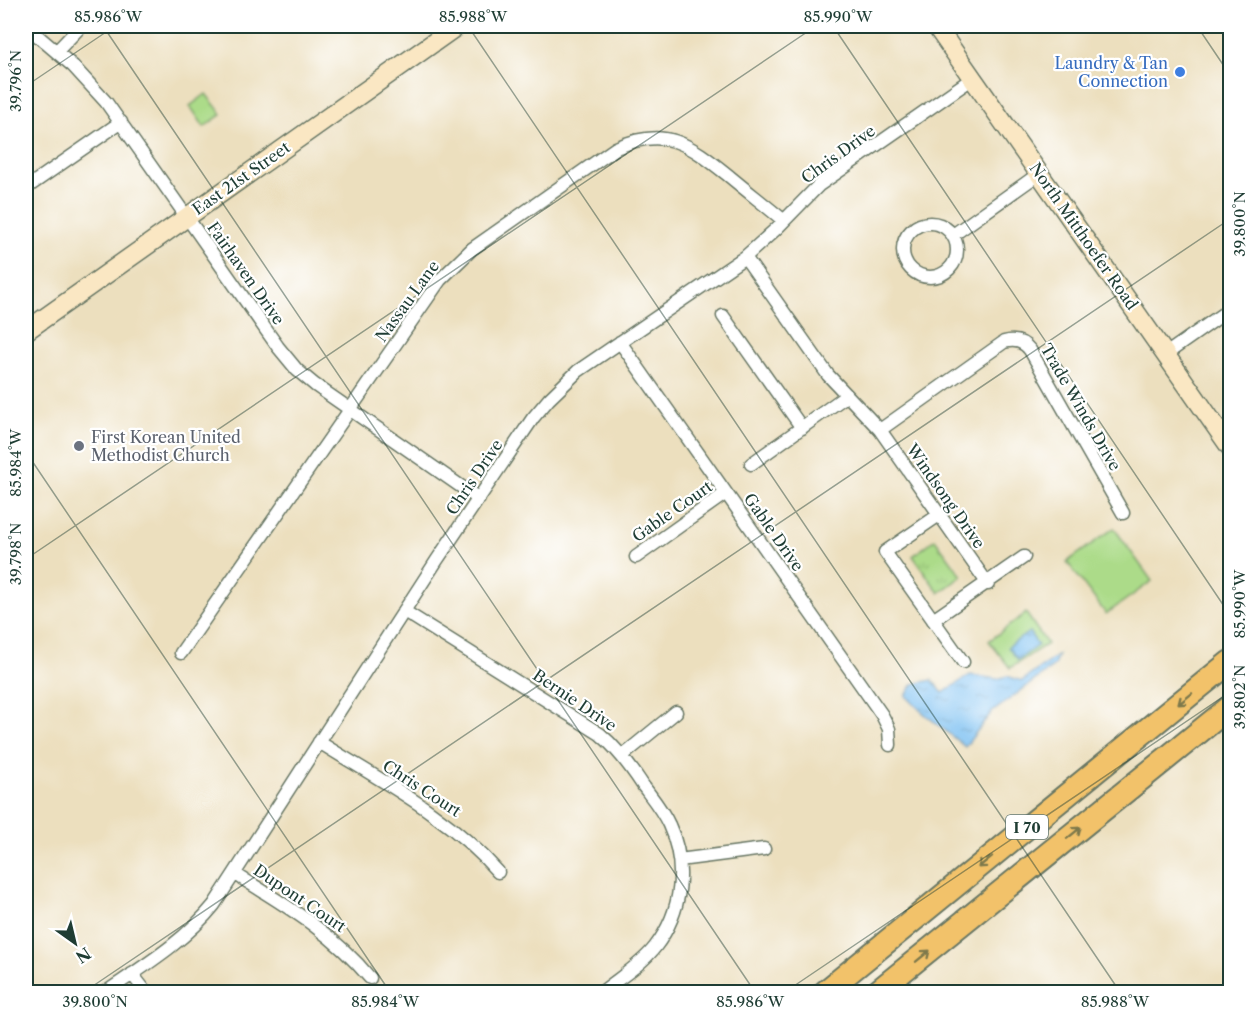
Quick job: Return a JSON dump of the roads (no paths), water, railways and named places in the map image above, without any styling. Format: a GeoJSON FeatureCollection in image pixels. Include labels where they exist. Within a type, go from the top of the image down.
{"type":"FeatureCollection","features":[{"type":"Feature","properties":{"kind":"highway","name":"I 70"},"geometry":{"type":"LineString","coordinates":[[825,993],[1230,662]]}},
{"type":"Feature","properties":{"kind":"highway","name":"I 70"},"geometry":{"type":"LineString","coordinates":[[877,993],[1230,707]]}},
{"type":"Feature","properties":{"kind":"main road","name":"East 21st Street"},"geometry":{"type":"LineString","coordinates":[[26,331],[457,26]]}},
{"type":"Feature","properties":{"kind":"main road","name":"North Mitthoefer Road"},"geometry":{"type":"LineString","coordinates":[[936,26],[1230,447]]}},
{"type":"Feature","properties":{"kind":"street","name":"Fairhaven Drive"},"geometry":{"type":"LineString","coordinates":[[26,26],[57,51],[92,86],[121,122],[288,360],[315,385],[479,500]]}},
{"type":"Feature","properties":{"kind":"street"},"geometry":{"type":"LineString","coordinates":[[57,51],[81,26]]}},
{"type":"Feature","properties":{"kind":"street","name":"Chris Drive"},"geometry":{"type":"LineString","coordinates":[[106,993],[196,926],[214,905],[404,611],[535,416],[549,399],[572,376],[745,257],[819,185],[973,78]]}},
{"type":"Feature","properties":{"kind":"street"},"geometry":{"type":"LineString","coordinates":[[26,188],[121,122]]}},
{"type":"Feature","properties":{"kind":"street","name":"Nassau Lane"},"geometry":{"type":"LineString","coordinates":[[181,653],[440,279],[472,249],[616,148],[631,141],[658,137],[690,147],[783,220]]}},
{"type":"Feature","properties":{"kind":"street"},"geometry":{"type":"LineString","coordinates":[[953,235],[1040,173]]}},
{"type":"Feature","properties":{"kind":"street"},"geometry":{"type":"LineString","coordinates":[[927,223],[936,224],[953,235],[957,255],[946,272],[935,277],[923,276],[912,271],[903,252],[907,236],[916,227],[927,223]]}},
{"type":"Feature","properties":{"kind":"street","name":"Windsong Drive"},"geometry":{"type":"LineString","coordinates":[[745,257],[823,369],[880,430],[988,584]]}},
{"type":"Feature","properties":{"kind":"street"},"geometry":{"type":"LineString","coordinates":[[1166,354],[1230,309]]}},
{"type":"Feature","properties":{"kind":"street"},"geometry":{"type":"LineString","coordinates":[[723,316],[801,428]]}},
{"type":"Feature","properties":{"kind":"street","name":"Trade Winds Drive"},"geometry":{"type":"LineString","coordinates":[[880,430],[1004,342],[1010,340],[1020,342],[1030,350],[1123,513]]}},
{"type":"Feature","properties":{"kind":"street","name":"Gable Drive"},"geometry":{"type":"LineString","coordinates":[[620,342],[882,715],[889,729],[890,745]]}},
{"type":"Feature","properties":{"kind":"street"},"geometry":{"type":"LineString","coordinates":[[750,464],[846,396]]}},
{"type":"Feature","properties":{"kind":"street","name":"Gable Court"},"geometry":{"type":"LineString","coordinates":[[636,557],[726,493]]}},
{"type":"Feature","properties":{"kind":"street"},"geometry":{"type":"LineString","coordinates":[[939,515],[885,552],[963,662]]}},
{"type":"Feature","properties":{"kind":"street"},"geometry":{"type":"LineString","coordinates":[[933,620],[1024,557]]}},
{"type":"Feature","properties":{"kind":"street","name":"Bernie Drive"},"geometry":{"type":"LineString","coordinates":[[404,611],[596,731],[622,756],[665,817],[675,841],[679,860],[679,893],[676,906],[667,929],[648,954],[602,993]]}},
{"type":"Feature","properties":{"kind":"street"},"geometry":{"type":"LineString","coordinates":[[622,756],[676,712]]}},
{"type":"Feature","properties":{"kind":"street","name":"Chris Court"},"geometry":{"type":"LineString","coordinates":[[320,742],[446,822],[471,843],[498,872]]}},
{"type":"Feature","properties":{"kind":"street"},"geometry":{"type":"LineString","coordinates":[[679,860],[764,849]]}},
{"type":"Feature","properties":{"kind":"street","name":"Dupont Court"},"geometry":{"type":"LineString","coordinates":[[235,874],[319,928],[342,947],[370,978]]}},
{"type":"Feature","properties":{"kind":"street"},"geometry":{"type":"LineString","coordinates":[[132,974],[146,993]]}},
{"type":"Feature","properties":{"kind":"water"},"geometry":{"type":"Polygon","coordinates":[[[1029,632],[1038,645],[1018,660],[1008,647],[1029,632]]]}},
{"type":"Feature","properties":{"kind":"water"},"geometry":{"type":"Polygon","coordinates":[[[1058,655],[1054,666],[991,713],[965,747],[906,696],[913,684],[932,680],[943,693],[970,675],[997,679],[1007,676],[1022,681],[1058,655]]]}},
{"type":"Feature","properties":{"kind":"place","name":"Laundry & Tan Connection"},"geometry":{"type":"Point","coordinates":[1180,72]}},
{"type":"Feature","properties":{"kind":"place","name":"First Korean United Methodist Church"},"geometry":{"type":"Point","coordinates":[79,446]}}]}
